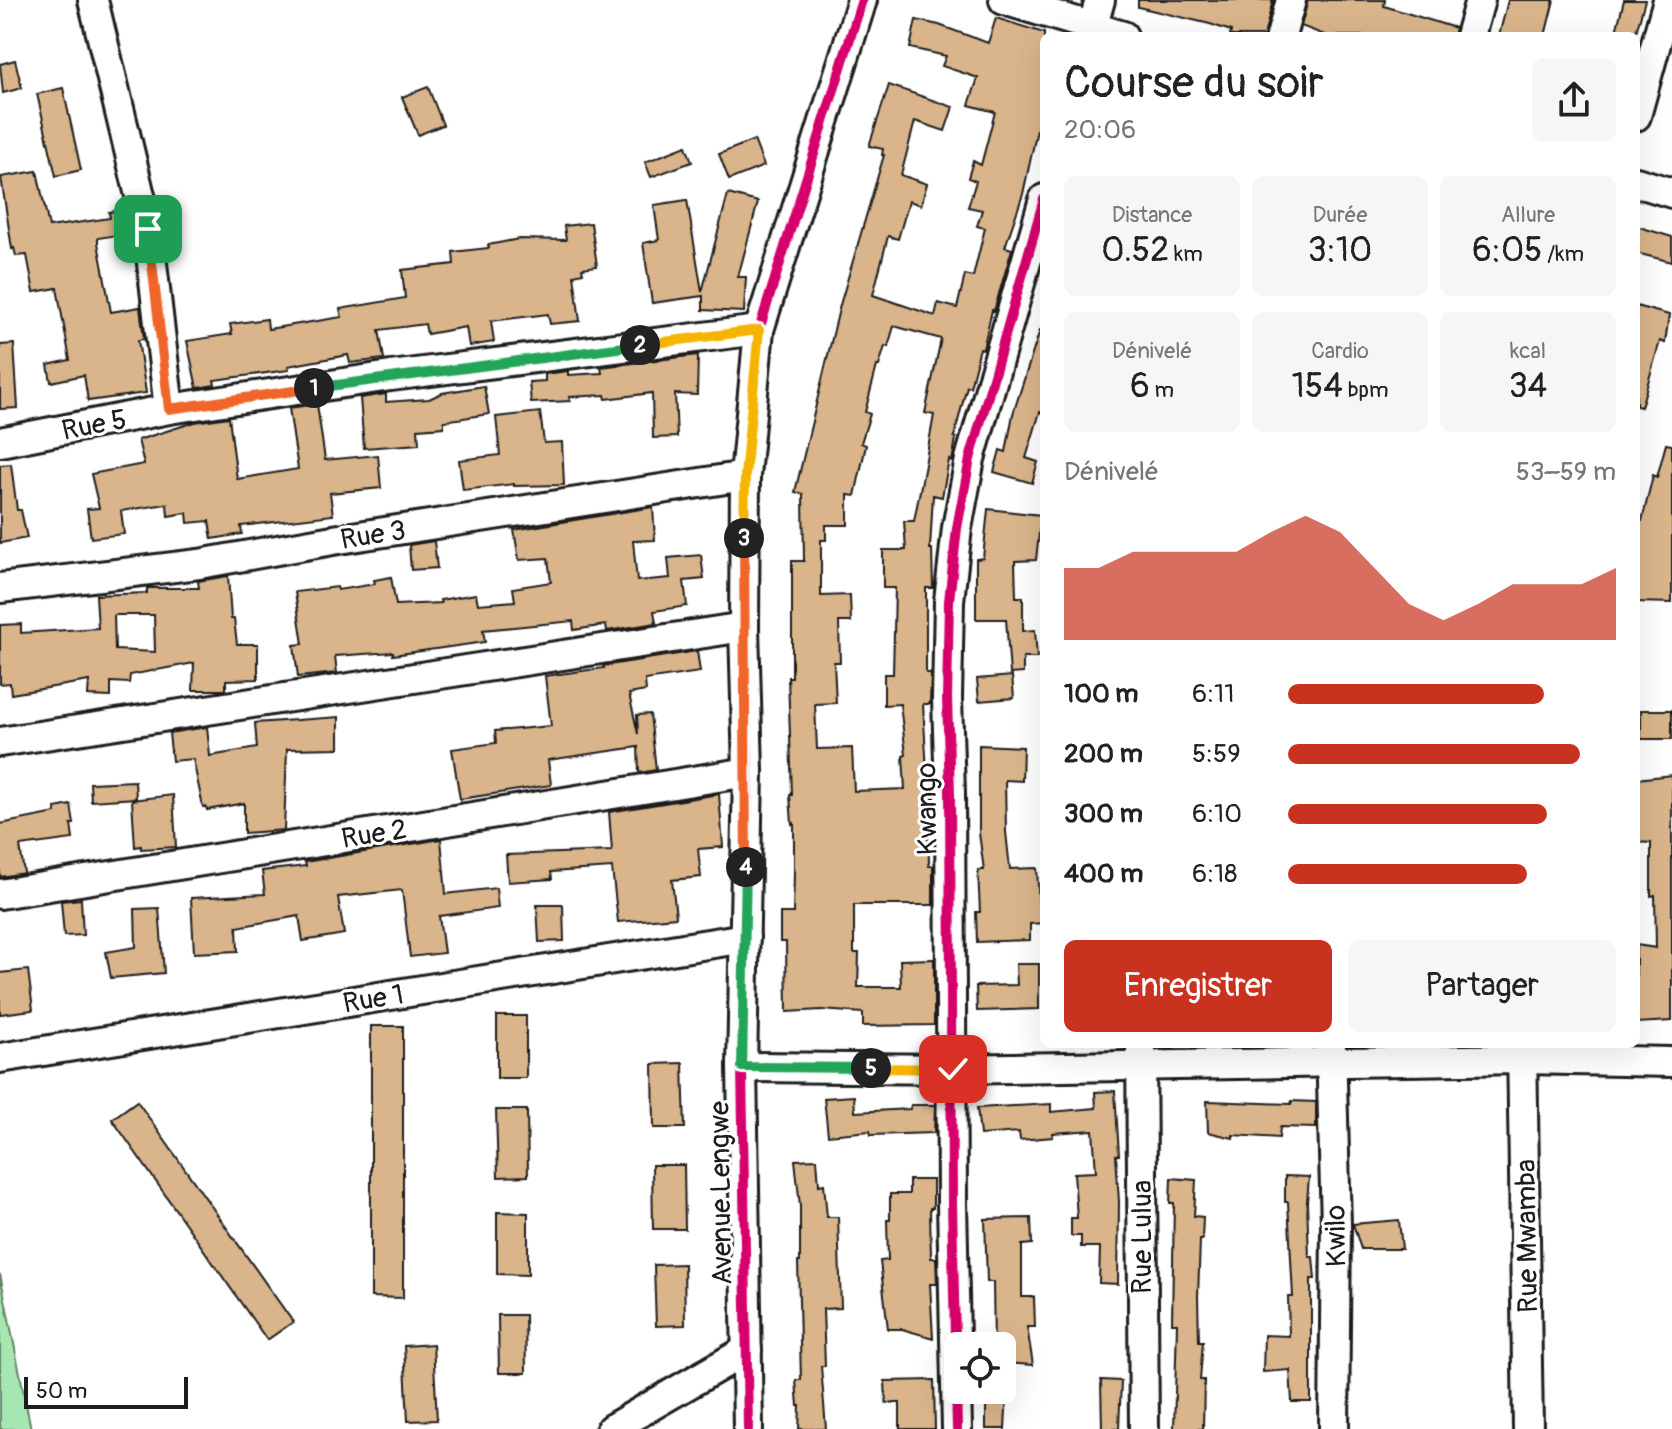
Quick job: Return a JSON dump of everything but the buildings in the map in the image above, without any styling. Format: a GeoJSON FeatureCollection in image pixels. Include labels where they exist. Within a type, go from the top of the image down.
{"type":"FeatureCollection","features":[{"type":"Feature","properties":{"kind":"street"},"geometry":{"type":"LineString","coordinates":[[93,0],[148,229],[169,409]]}},
{"type":"Feature","properties":{"kind":"street","name":"Avenue Lengwe"},"geometry":{"type":"LineString","coordinates":[[748,1429],[742,1067],[748,772],[744,627],[745,476],[759,330],[862,0]]}},
{"type":"Feature","properties":{"kind":"street"},"geometry":{"type":"LineString","coordinates":[[1004,0],[1092,32],[1100,0]]}},
{"type":"Feature","properties":{"kind":"street"},"geometry":{"type":"LineString","coordinates":[[1282,32],[1291,0]]}},
{"type":"Feature","properties":{"kind":"street"},"geometry":{"type":"LineString","coordinates":[[1471,32],[1480,0]]}},
{"type":"Feature","properties":{"kind":"street"},"geometry":{"type":"LineString","coordinates":[[1640,102],[1668,0]]}},
{"type":"Feature","properties":{"kind":"street"},"geometry":{"type":"LineString","coordinates":[[1640,183],[1672,193]]}},
{"type":"Feature","properties":{"kind":"street","name":"Kwango"},"geometry":{"type":"LineString","coordinates":[[957,1429],[947,698],[949,601],[957,528],[970,459],[1040,213]]}},
{"type":"Feature","properties":{"kind":"street","name":"Rue 5"},"geometry":{"type":"LineString","coordinates":[[0,442],[169,409],[391,376],[759,330]]}},
{"type":"Feature","properties":{"kind":"street","name":"Rue 3"},"geometry":{"type":"LineString","coordinates":[[0,588],[199,564],[745,476]]}},
{"type":"Feature","properties":{"kind":"street"},"geometry":{"type":"LineString","coordinates":[[0,742],[744,627]]}},
{"type":"Feature","properties":{"kind":"street","name":"Rue 2"},"geometry":{"type":"LineString","coordinates":[[0,894],[748,772]]}},
{"type":"Feature","properties":{"kind":"street","name":"Rue 1"},"geometry":{"type":"LineString","coordinates":[[0,1058],[745,938]]}},
{"type":"Feature","properties":{"kind":"street"},"geometry":{"type":"LineString","coordinates":[[742,1067],[953,1069],[1141,1055],[1331,1053],[1522,1052],[1672,1062]]}},
{"type":"Feature","properties":{"kind":"street","name":"Rue Mwamba"},"geometry":{"type":"LineString","coordinates":[[1522,1052],[1528,1429]]}},
{"type":"Feature","properties":{"kind":"street","name":"Kwilo"},"geometry":{"type":"LineString","coordinates":[[1331,1053],[1336,1225],[1334,1429]]}},
{"type":"Feature","properties":{"kind":"street","name":"Rue Lulua"},"geometry":{"type":"LineString","coordinates":[[1141,1055],[1144,1429]]}},
{"type":"Feature","properties":{"kind":"street"},"geometry":{"type":"LineString","coordinates":[[611,1429],[747,1350]]}},
{"type":"Feature","properties":{"kind":"green space"},"geometry":{"type":"Polygon","coordinates":[[[0,1274],[31,1429],[0,1429],[0,1274]]]}},
{"type":"Feature","properties":{"kind":"cycle path"},"geometry":{"type":"LineString","coordinates":[[748,1429],[742,1067],[748,772],[744,627],[745,476],[759,330],[862,0]]}},
{"type":"Feature","properties":{"kind":"cycle path"},"geometry":{"type":"LineString","coordinates":[[957,1429],[947,698],[949,601],[957,528],[970,459],[1040,213]]}},
{"type":"Feature","properties":{"kind":"route"},"geometry":{"type":"LineString","coordinates":[[148,229],[169,409],[391,376],[759,330],[745,476],[744,627],[748,772],[742,1067],[953,1069]]}}]}
